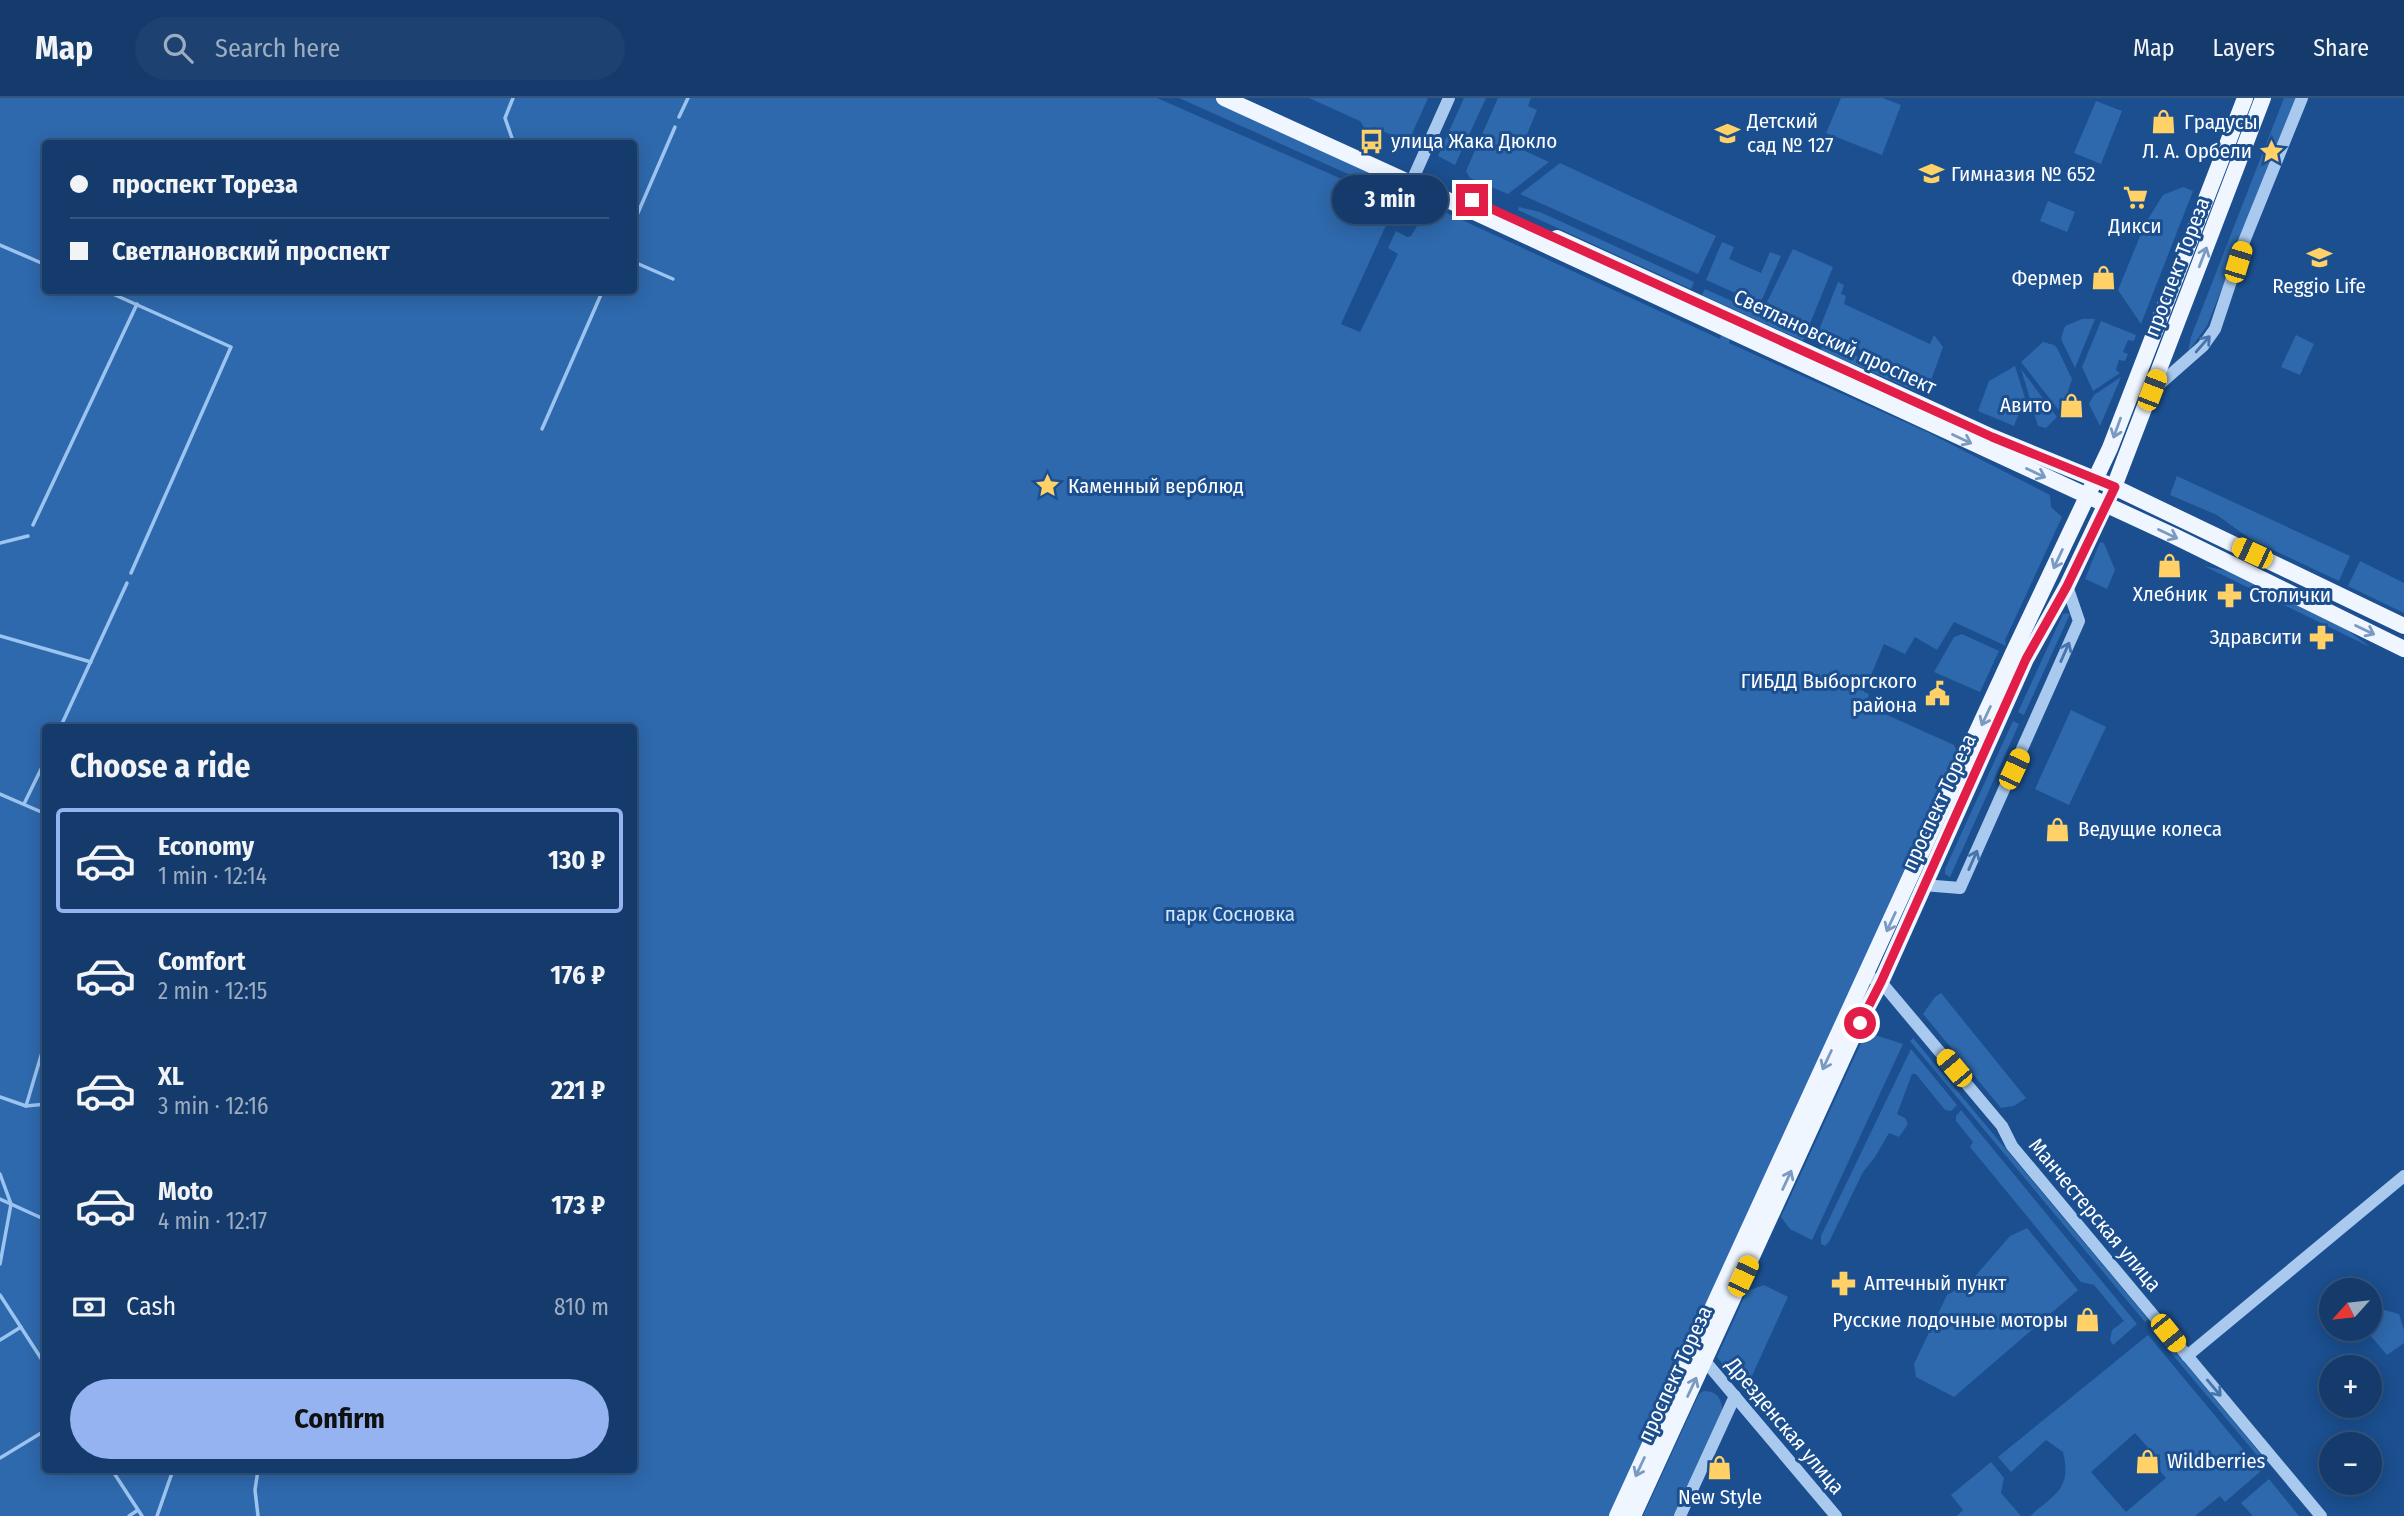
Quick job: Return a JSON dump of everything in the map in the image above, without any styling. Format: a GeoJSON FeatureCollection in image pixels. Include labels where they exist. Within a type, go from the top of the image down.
{"type":"FeatureCollection","features":[{"type":"Feature","properties":{"kind":"main road","name":"Светлановский проспект"},"geometry":{"type":"LineString","coordinates":[[1223,98],[1413,178],[1992,437],[2115,487],[2404,626]]}},
{"type":"Feature","properties":{"kind":"main road","name":"Светлановский проспект"},"geometry":{"type":"LineString","coordinates":[[1249,98],[1413,178],[2174,536],[2404,649]]}},
{"type":"Feature","properties":{"kind":"main road","name":"проспект Тореза"},"geometry":{"type":"LineString","coordinates":[[1617,1516],[1873,979],[2110,448],[2245,98]]}},
{"type":"Feature","properties":{"kind":"main road","name":"проспект Тореза"},"geometry":{"type":"LineString","coordinates":[[1633,1516],[1860,1023],[1873,979],[1923,885],[2026,659],[2067,586],[2115,487],[2263,98]]}},
{"type":"Feature","properties":{"kind":"street"},"geometry":{"type":"LineString","coordinates":[[1413,178],[1449,98]]}},
{"type":"Feature","properties":{"kind":"street"},"geometry":{"type":"LineString","coordinates":[[2152,390],[2203,346],[2215,330],[2245,239],[2302,98]]}},
{"type":"Feature","properties":{"kind":"street"},"geometry":{"type":"LineString","coordinates":[[1923,885],[1960,888],[2079,621],[2067,586]]}},
{"type":"Feature","properties":{"kind":"street","name":"Манчестерская улица"},"geometry":{"type":"LineString","coordinates":[[1873,979],[2002,1126],[2012,1146],[2321,1516]]}},
{"type":"Feature","properties":{"kind":"street"},"geometry":{"type":"LineString","coordinates":[[2187,1356],[2404,1176]]}},
{"type":"Feature","properties":{"kind":"street","name":"Дрезденская улица"},"geometry":{"type":"LineString","coordinates":[[1705,1361],[1836,1516]]}},
{"type":"Feature","properties":{"kind":"street"},"geometry":{"type":"LineString","coordinates":[[1680,1516],[1735,1396]]}},
{"type":"Feature","properties":{"kind":"green space","name":"парк Сосновка"},"geometry":{"type":"Polygon","coordinates":[[[0,98],[1157,98],[1376,194],[1373,199],[1380,213],[1387,217],[1388,221],[1341,324],[1360,332],[1398,254],[1388,248],[1396,231],[1407,237],[1411,236],[1419,223],[1411,217],[1412,214],[1417,208],[1427,204],[1720,339],[1721,335],[1730,339],[1729,343],[1927,432],[2050,495],[2051,507],[2062,517],[2005,640],[2006,646],[1954,622],[1937,650],[1915,637],[1905,654],[1884,644],[1864,692],[1869,694],[1865,705],[1954,745],[1959,758],[1609,1516],[0,1516],[0,98]]]}},
{"type":"Feature","properties":{"kind":"green space"},"geometry":{"type":"Polygon","coordinates":[[[1179,98],[1216,98],[1385,174],[1379,188],[1179,98]]]}},
{"type":"Feature","properties":{"kind":"green space"},"geometry":{"type":"Polygon","coordinates":[[[1309,98],[1428,98],[1411,136],[1404,141],[1374,127],[1365,129],[1360,121],[1309,98]]]}},
{"type":"Feature","properties":{"kind":"green space"},"geometry":{"type":"Polygon","coordinates":[[[1464,98],[1486,98],[1455,165],[1438,156],[1464,98]]]}},
{"type":"Feature","properties":{"kind":"green space"},"geometry":{"type":"Polygon","coordinates":[[[1498,98],[1531,98],[1528,106],[1537,110],[1521,149],[1549,162],[1508,194],[1470,178],[1466,171],[1498,98]]]}},
{"type":"Feature","properties":{"kind":"green space"},"geometry":{"type":"Polygon","coordinates":[[[1841,98],[1883,98],[1901,105],[1882,155],[1826,133],[1841,98]]]}},
{"type":"Feature","properties":{"kind":"green space"},"geometry":{"type":"Polygon","coordinates":[[[2284,98],[2297,98],[2207,326],[2188,352],[2191,337],[2284,98]]]}},
{"type":"Feature","properties":{"kind":"green space"},"geometry":{"type":"Polygon","coordinates":[[[2096,101],[2122,111],[2101,164],[2074,153],[2096,101]]]}},
{"type":"Feature","properties":{"kind":"green space"},"geometry":{"type":"Polygon","coordinates":[[[1560,163],[1716,236],[1698,274],[1520,194],[1560,163]]]}},
{"type":"Feature","properties":{"kind":"green space"},"geometry":{"type":"Polygon","coordinates":[[[2183,187],[2193,191],[2141,324],[2118,290],[2145,224],[2163,195],[2183,187]]]}},
{"type":"Feature","properties":{"kind":"green space"},"geometry":{"type":"Polygon","coordinates":[[[2048,201],[2075,212],[2067,232],[2040,221],[2048,201]]]}},
{"type":"Feature","properties":{"kind":"green space"},"geometry":{"type":"Polygon","coordinates":[[[1519,207],[1540,212],[1694,282],[1691,289],[1518,210],[1519,207]]]}},
{"type":"Feature","properties":{"kind":"green space"},"geometry":{"type":"Polygon","coordinates":[[[1722,242],[1734,247],[1729,259],[1761,273],[1770,252],[1781,256],[1760,304],[1706,280],[1722,242]]]}},
{"type":"Feature","properties":{"kind":"green space"},"geometry":{"type":"Polygon","coordinates":[[[1793,249],[1833,267],[1809,326],[1765,306],[1793,249]]]}},
{"type":"Feature","properties":{"kind":"green space"},"geometry":{"type":"Polygon","coordinates":[[[1838,282],[1844,285],[1841,294],[1846,296],[1844,304],[1930,344],[1934,335],[1943,347],[1930,383],[1819,330],[1838,282]]]}},
{"type":"Feature","properties":{"kind":"green space"},"geometry":{"type":"Polygon","coordinates":[[[1705,289],[1806,334],[1803,341],[1702,295],[1705,289]]]}},
{"type":"Feature","properties":{"kind":"green space"},"geometry":{"type":"Polygon","coordinates":[[[2082,319],[2095,319],[2075,368],[2061,339],[2065,326],[2082,319]]]}},
{"type":"Feature","properties":{"kind":"green space"},"geometry":{"type":"Polygon","coordinates":[[[2101,321],[2136,335],[2134,341],[2128,340],[2123,352],[2128,354],[2125,361],[2119,360],[2116,370],[2120,373],[2093,391],[2082,367],[2101,321]]]}},
{"type":"Feature","properties":{"kind":"green space"},"geometry":{"type":"Polygon","coordinates":[[[2296,335],[2314,344],[2300,375],[2281,367],[2296,335]]]}},
{"type":"Feature","properties":{"kind":"green space"},"geometry":{"type":"Polygon","coordinates":[[[1824,341],[1921,385],[1918,392],[1821,350],[1824,341]]]}},
{"type":"Feature","properties":{"kind":"green space"},"geometry":{"type":"Polygon","coordinates":[[[2043,342],[2057,348],[2072,379],[2061,413],[2021,362],[2043,342]]]}},
{"type":"Feature","properties":{"kind":"green space"},"geometry":{"type":"Polygon","coordinates":[[[2015,366],[2025,398],[2014,426],[1978,411],[1989,381],[2015,366]]]}},
{"type":"Feature","properties":{"kind":"green space"},"geometry":{"type":"Polygon","coordinates":[[[2021,369],[2057,417],[2046,428],[2038,426],[2021,369]]]}},
{"type":"Feature","properties":{"kind":"green space"},"geometry":{"type":"Polygon","coordinates":[[[2121,377],[2100,426],[2089,404],[2094,395],[2121,377]]]}},
{"type":"Feature","properties":{"kind":"green space"},"geometry":{"type":"Polygon","coordinates":[[[2177,476],[2350,556],[2339,581],[2250,539],[2217,515],[2170,495],[2177,476]]]}},
{"type":"Feature","properties":{"kind":"green space"},"geometry":{"type":"Polygon","coordinates":[[[2100,542],[2104,543],[2115,570],[2107,589],[2085,579],[2100,542]]]}},
{"type":"Feature","properties":{"kind":"green space"},"geometry":{"type":"Polygon","coordinates":[[[2360,561],[2404,583],[2404,613],[2348,586],[2360,561]]]}},
{"type":"Feature","properties":{"kind":"green space"},"geometry":{"type":"Polygon","coordinates":[[[2204,566],[2227,571],[2345,628],[2370,647],[2204,566]]]}},
{"type":"Feature","properties":{"kind":"green space"},"geometry":{"type":"Polygon","coordinates":[[[2063,614],[2070,614],[2024,715],[2018,712],[2063,614]]]}},
{"type":"Feature","properties":{"kind":"green space"},"geometry":{"type":"Polygon","coordinates":[[[1962,634],[1999,651],[1980,692],[1934,672],[1954,637],[1962,634]]]}},
{"type":"Feature","properties":{"kind":"green space"},"geometry":{"type":"Polygon","coordinates":[[[2071,710],[2106,727],[2069,805],[2035,789],[2071,710]]]}},
{"type":"Feature","properties":{"kind":"green space"},"geometry":{"type":"Polygon","coordinates":[[[2013,721],[2019,724],[1950,877],[1945,874],[1945,869],[2013,721]]]}},
{"type":"Feature","properties":{"kind":"green space"},"geometry":{"type":"Polygon","coordinates":[[[1941,993],[2026,1098],[2014,1106],[2001,1108],[1923,1014],[1941,993]]]}},
{"type":"Feature","properties":{"kind":"green space"},"geometry":{"type":"Polygon","coordinates":[[[1866,1032],[1903,1044],[1812,1240],[1790,1229],[1781,1217],[1866,1032]]]}},
{"type":"Feature","properties":{"kind":"green space"},"geometry":{"type":"Polygon","coordinates":[[[1913,1038],[2148,1319],[2145,1322],[1910,1041],[1913,1038]]]}},
{"type":"Feature","properties":{"kind":"green space"},"geometry":{"type":"Polygon","coordinates":[[[1911,1049],[1957,1105],[1951,1111],[1945,1110],[1916,1074],[1912,1074],[1897,1114],[1905,1118],[1908,1124],[1899,1137],[1889,1133],[1863,1172],[1825,1246],[1821,1244],[1821,1236],[1911,1049]]]}},
{"type":"Feature","properties":{"kind":"green space"},"geometry":{"type":"Polygon","coordinates":[[[1961,1110],[2137,1324],[2113,1345],[2110,1340],[2112,1330],[2124,1321],[2094,1285],[2081,1282],[1970,1147],[1973,1142],[1956,1121],[1961,1110]]]}},
{"type":"Feature","properties":{"kind":"green space"},"geometry":{"type":"Polygon","coordinates":[[[2027,1228],[2078,1290],[1954,1397],[1916,1377],[1914,1364],[1947,1295],[1971,1281],[2010,1236],[2027,1228]]]}},
{"type":"Feature","properties":{"kind":"green space"},"geometry":{"type":"Polygon","coordinates":[[[1764,1285],[1788,1297],[1745,1391],[1717,1357],[1747,1291],[1764,1285]]]}},
{"type":"Feature","properties":{"kind":"green space"},"geometry":{"type":"Polygon","coordinates":[[[2382,1309],[2399,1314],[2404,1330],[2404,1343],[2387,1355],[2375,1341],[2382,1341],[2382,1309]]]}},
{"type":"Feature","properties":{"kind":"green space"},"geometry":{"type":"Polygon","coordinates":[[[2154,1326],[2269,1464],[2266,1466],[2151,1329],[2154,1326]]]}},
{"type":"Feature","properties":{"kind":"green space"},"geometry":{"type":"Polygon","coordinates":[[[2148,1335],[2261,1471],[2225,1502],[2220,1496],[2195,1516],[2030,1516],[2054,1496],[2063,1483],[2063,1452],[2046,1440],[2011,1472],[1998,1457],[2148,1335]],[[2135,1433],[2091,1472],[2126,1512],[2166,1478],[2156,1467],[2161,1462],[2135,1433]]]}},
{"type":"Feature","properties":{"kind":"green space"},"geometry":{"type":"Polygon","coordinates":[[[1704,1391],[1717,1395],[1722,1416],[1675,1516],[1643,1516],[1699,1394],[1704,1391]]]}},
{"type":"Feature","properties":{"kind":"green space"},"geometry":{"type":"Polygon","coordinates":[[[1991,1462],[2004,1478],[2001,1493],[2021,1516],[1957,1516],[1963,1510],[1951,1495],[1991,1462]]]}},
{"type":"Feature","properties":{"kind":"green space"},"geometry":{"type":"Polygon","coordinates":[[[2269,1479],[2299,1516],[2253,1516],[2241,1503],[2269,1479]]]}},
{"type":"Feature","properties":{"kind":"waterway"},"geometry":{"type":"LineString","coordinates":[[513,98],[505,118],[513,140]]}},
{"type":"Feature","properties":{"kind":"waterway"},"geometry":{"type":"LineString","coordinates":[[679,117],[688,98]]}},
{"type":"Feature","properties":{"kind":"waterway"},"geometry":{"type":"LineString","coordinates":[[637,215],[675,127]]}},
{"type":"Feature","properties":{"kind":"waterway"},"geometry":{"type":"LineString","coordinates":[[0,245],[42,263]]}},
{"type":"Feature","properties":{"kind":"waterway"},"geometry":{"type":"LineString","coordinates":[[637,263],[673,279]]}},
{"type":"Feature","properties":{"kind":"waterway"},"geometry":{"type":"LineString","coordinates":[[113,294],[231,347],[131,573]]}},
{"type":"Feature","properties":{"kind":"waterway"},"geometry":{"type":"LineString","coordinates":[[542,429],[601,294]]}},
{"type":"Feature","properties":{"kind":"waterway"},"geometry":{"type":"LineString","coordinates":[[33,525],[137,304]]}},
{"type":"Feature","properties":{"kind":"waterway"},"geometry":{"type":"LineString","coordinates":[[0,543],[28,536]]}},
{"type":"Feature","properties":{"kind":"waterway"},"geometry":{"type":"LineString","coordinates":[[62,724],[127,583]]}},
{"type":"Feature","properties":{"kind":"waterway"},"geometry":{"type":"LineString","coordinates":[[0,636],[91,662]]}},
{"type":"Feature","properties":{"kind":"waterway"},"geometry":{"type":"LineString","coordinates":[[24,804],[42,767]]}},
{"type":"Feature","properties":{"kind":"waterway"},"geometry":{"type":"LineString","coordinates":[[0,794],[42,812]]}},
{"type":"Feature","properties":{"kind":"waterway"},"geometry":{"type":"LineString","coordinates":[[26,1106],[42,1052]]}},
{"type":"Feature","properties":{"kind":"waterway"},"geometry":{"type":"LineString","coordinates":[[0,1097],[26,1106],[42,1104]]}},
{"type":"Feature","properties":{"kind":"waterway"},"geometry":{"type":"LineString","coordinates":[[0,1174],[11,1204],[0,1264]]}},
{"type":"Feature","properties":{"kind":"waterway"},"geometry":{"type":"LineString","coordinates":[[0,1199],[42,1218]]}},
{"type":"Feature","properties":{"kind":"waterway"},"geometry":{"type":"LineString","coordinates":[[0,1295],[42,1360]]}},
{"type":"Feature","properties":{"kind":"waterway"},"geometry":{"type":"LineString","coordinates":[[0,1340],[21,1327]]}},
{"type":"Feature","properties":{"kind":"waterway"},"geometry":{"type":"LineString","coordinates":[[0,1458],[42,1432]]}},
{"type":"Feature","properties":{"kind":"waterway"},"geometry":{"type":"LineString","coordinates":[[114,1473],[142,1516]]}},
{"type":"Feature","properties":{"kind":"waterway"},"geometry":{"type":"LineString","coordinates":[[157,1516],[172,1473]]}},
{"type":"Feature","properties":{"kind":"waterway"},"geometry":{"type":"LineString","coordinates":[[258,1473],[255,1490],[258,1516]]}},
{"type":"Feature","properties":{"kind":"waterway"},"geometry":{"type":"LineString","coordinates":[[129,1516],[138,1510]]}},
{"type":"Feature","properties":{"kind":"place","name":"Градусы"},"geometry":{"type":"Point","coordinates":[2164,122]}},
{"type":"Feature","properties":{"kind":"place","name":"Детский сад № 127"},"geometry":{"type":"Point","coordinates":[1727,133]}},
{"type":"Feature","properties":{"kind":"place","name":"улица Жака Дюкло"},"geometry":{"type":"Point","coordinates":[1371,141]}},
{"type":"Feature","properties":{"kind":"place","name":"Л. А. Орбели"},"geometry":{"type":"Point","coordinates":[2272,151]}},
{"type":"Feature","properties":{"kind":"place","name":"Гимназия № 652"},"geometry":{"type":"Point","coordinates":[1931,174]}},
{"type":"Feature","properties":{"kind":"place","name":"Дикси"},"geometry":{"type":"Point","coordinates":[2135,197]}},
{"type":"Feature","properties":{"kind":"place","name":"Reggio Life"},"geometry":{"type":"Point","coordinates":[2319,257]}},
{"type":"Feature","properties":{"kind":"place","name":"Фермер"},"geometry":{"type":"Point","coordinates":[2103,278]}},
{"type":"Feature","properties":{"kind":"place","name":"Авито"},"geometry":{"type":"Point","coordinates":[2072,405]}},
{"type":"Feature","properties":{"kind":"place","name":"Каменный верблюд"},"geometry":{"type":"Point","coordinates":[1048,486]}},
{"type":"Feature","properties":{"kind":"place","name":"Хлебник"},"geometry":{"type":"Point","coordinates":[2170,565]}},
{"type":"Feature","properties":{"kind":"place","name":"Столички"},"geometry":{"type":"Point","coordinates":[2229,595]}},
{"type":"Feature","properties":{"kind":"place","name":"Здравсити"},"geometry":{"type":"Point","coordinates":[2322,637]}},
{"type":"Feature","properties":{"kind":"place","name":"ГИБДД Выборгского района"},"geometry":{"type":"Point","coordinates":[1937,693]}},
{"type":"Feature","properties":{"kind":"place","name":"Ведущие колеса"},"geometry":{"type":"Point","coordinates":[2058,829]}},
{"type":"Feature","properties":{"kind":"place","name":"Аптечный пункт"},"geometry":{"type":"Point","coordinates":[1844,1283]}},
{"type":"Feature","properties":{"kind":"place","name":"Русские лодочные моторы"},"geometry":{"type":"Point","coordinates":[2088,1320]}},
{"type":"Feature","properties":{"kind":"place","name":"Wildberries"},"geometry":{"type":"Point","coordinates":[2147,1461]}},
{"type":"Feature","properties":{"kind":"place","name":"New Style"},"geometry":{"type":"Point","coordinates":[1720,1468]}},
{"type":"Feature","properties":{"kind":"route"},"geometry":{"type":"LineString","coordinates":[[1472,200],[1992,437],[2115,487],[2067,586],[2026,659],[1860,1023]]}}]}
